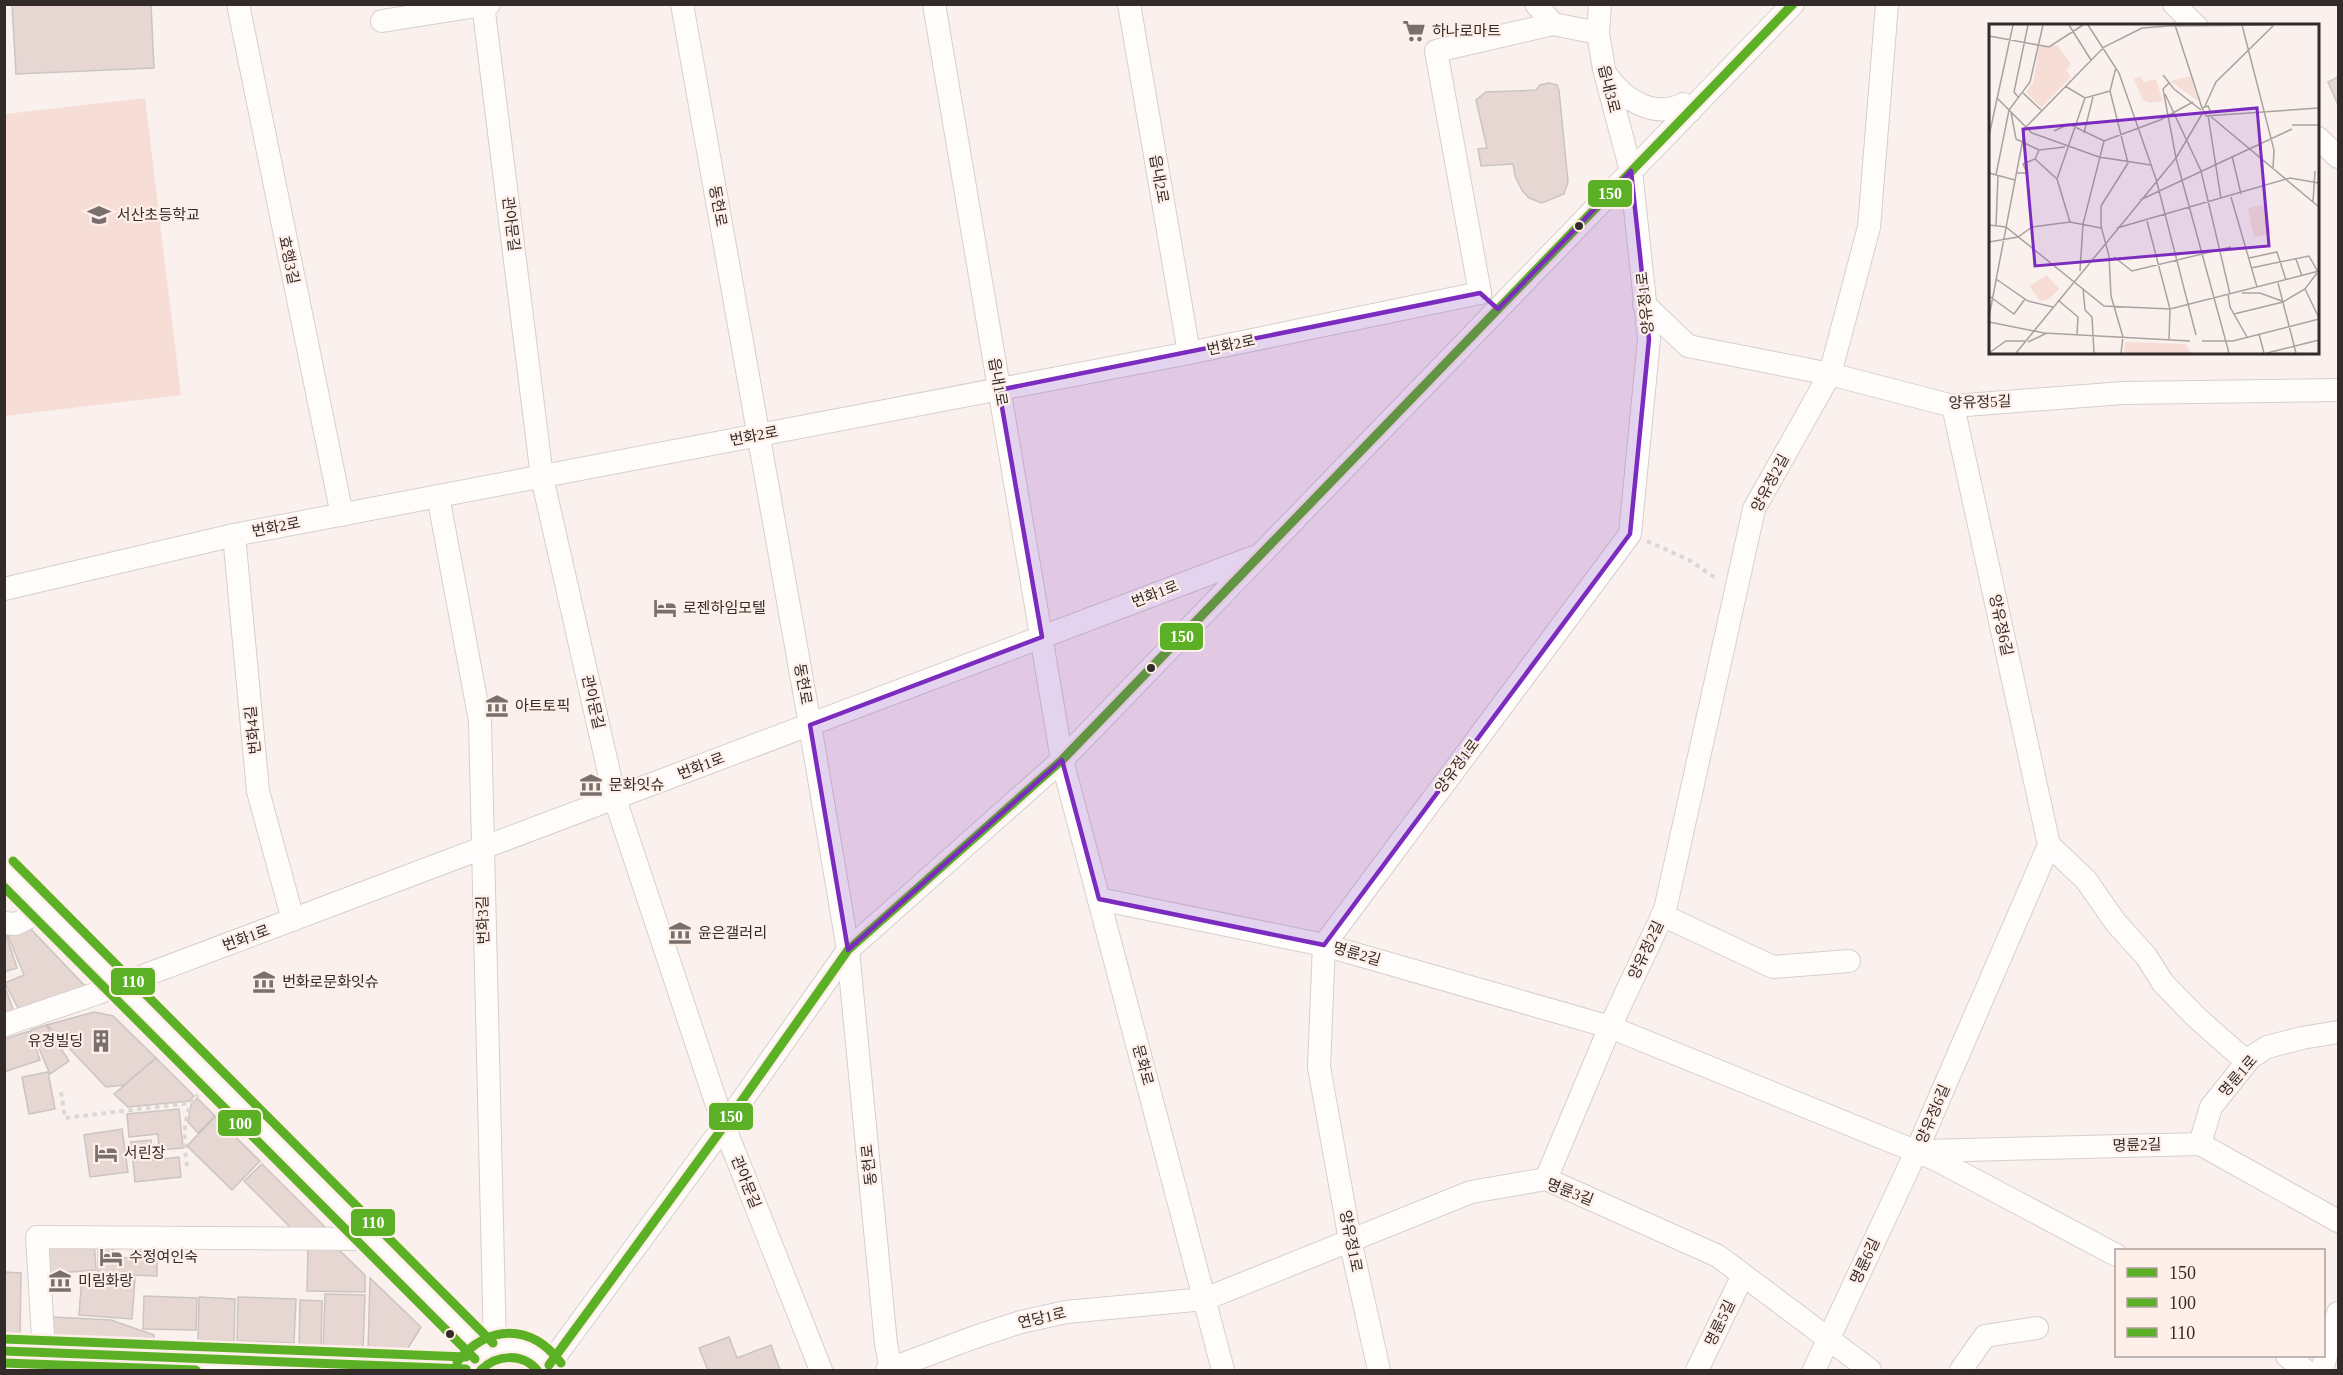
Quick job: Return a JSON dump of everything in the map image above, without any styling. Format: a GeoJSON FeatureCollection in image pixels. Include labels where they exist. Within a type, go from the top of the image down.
{"type":"FeatureCollection","features":[{"type":"Feature","properties":{"kind":"street","name":"효행3길"},"geometry":{"type":"LineString","coordinates":[[238,4],[342,515]]}},
{"type":"Feature","properties":{"kind":"street","name":"동헌로"},"geometry":{"type":"LineString","coordinates":[[682,4],[848,950],[890,1370]]}},
{"type":"Feature","properties":{"kind":"street","name":"읍내1로"},"geometry":{"type":"LineString","coordinates":[[934,4],[1062,760]]}},
{"type":"Feature","properties":{"kind":"street","name":"읍내2로"},"geometry":{"type":"LineString","coordinates":[[1129,4],[1190,354]]}},
{"type":"Feature","properties":{"kind":"street"},"geometry":{"type":"LineString","coordinates":[[1536,4],[1553,24]]}},
{"type":"Feature","properties":{"kind":"street","name":"읍내3로"},"geometry":{"type":"LineString","coordinates":[[1600,4],[1598,33],[1604,69],[1631,171]]}},
{"type":"Feature","properties":{"kind":"street"},"geometry":{"type":"LineString","coordinates":[[4,1351],[466,1370],[490,1349],[505,1344],[525,1347],[539,1354],[551,1368],[848,950],[1062,760],[1793,4]]}},
{"type":"Feature","properties":{"kind":"street","name":"양유정2길"},"geometry":{"type":"LineString","coordinates":[[1610,1028],[1662,915],[1754,509],[1830,374],[1869,227],[1887,4]]}},
{"type":"Feature","properties":{"kind":"street"},"geometry":{"type":"LineString","coordinates":[[2174,4],[2194,24]]}},
{"type":"Feature","properties":{"kind":"street"},"geometry":{"type":"LineString","coordinates":[[382,21],[485,5]]}},
{"type":"Feature","properties":{"kind":"street","name":"관아문길"},"geometry":{"type":"LineString","coordinates":[[485,5],[542,477],[615,799],[724,1126],[821,1371]]}},
{"type":"Feature","properties":{"kind":"street"},"geometry":{"type":"LineString","coordinates":[[1498,309],[1480,292],[1436,51],[1553,24],[1598,33]]}},
{"type":"Feature","properties":{"kind":"street"},"geometry":{"type":"LineString","coordinates":[[1604,69],[1622,94],[1638,104],[1665,110],[1683,104],[1690,111]]}},
{"type":"Feature","properties":{"kind":"street"},"geometry":{"type":"LineString","coordinates":[[2319,139],[2338,157]]}},
{"type":"Feature","properties":{"kind":"street","name":"양유정1로"},"geometry":{"type":"LineString","coordinates":[[1379,1371],[1350,1240],[1319,1067],[1324,945],[1630,534],[1649,339],[1631,171]]}},
{"type":"Feature","properties":{"kind":"street","name":"번화2로"},"geometry":{"type":"LineString","coordinates":[[4,589],[234,535],[1190,354],[1480,292]]}},
{"type":"Feature","properties":{"kind":"street","name":"양유정5길"},"geometry":{"type":"LineString","coordinates":[[1644,304],[1688,346],[1830,374],[1953,406],[2124,393],[2338,390]]}},
{"type":"Feature","properties":{"kind":"street","name":"양유정6길"},"geometry":{"type":"LineString","coordinates":[[1916,1152],[2049,845],[1953,406]]}},
{"type":"Feature","properties":{"kind":"street","name":"번화3길"},"geometry":{"type":"LineString","coordinates":[[438,496],[480,721],[490,1349]]}},
{"type":"Feature","properties":{"kind":"street","name":"번화4길"},"geometry":{"type":"LineString","coordinates":[[234,535],[258,791],[293,920]]}},
{"type":"Feature","properties":{"kind":"street","name":"번화1로"},"geometry":{"type":"LineString","coordinates":[[4,1025],[120,985],[1261,554]]}},
{"type":"Feature","properties":{"kind":"street","name":"문화로"},"geometry":{"type":"LineString","coordinates":[[1062,760],[1223,1371]]}},
{"type":"Feature","properties":{"kind":"street"},"geometry":{"type":"LineString","coordinates":[[2049,845],[2086,880],[2116,923],[2146,956],[2163,983],[2196,1017],[2247,1062]]}},
{"type":"Feature","properties":{"kind":"street"},"geometry":{"type":"LineString","coordinates":[[4,869],[372,1239],[490,1349]]}},
{"type":"Feature","properties":{"kind":"street","name":"명륜2길"},"geometry":{"type":"LineString","coordinates":[[1099,899],[1324,945],[1610,1028],[1937,1160],[2115,1254]]}},
{"type":"Feature","properties":{"kind":"street"},"geometry":{"type":"LineString","coordinates":[[4,923],[15,924],[45,910]]}},
{"type":"Feature","properties":{"kind":"street"},"geometry":{"type":"LineString","coordinates":[[1662,915],[1773,968],[1850,961]]}},
{"type":"Feature","properties":{"kind":"street"},"geometry":{"type":"LineString","coordinates":[[1546,1179],[1610,1028]]}},
{"type":"Feature","properties":{"kind":"street","name":"명륜1로"},"geometry":{"type":"LineString","coordinates":[[2200,1144],[2211,1107],[2247,1062],[2267,1047],[2338,1032]]}},
{"type":"Feature","properties":{"kind":"street"},"geometry":{"type":"LineString","coordinates":[[2200,1144],[2338,1221]]}},
{"type":"Feature","properties":{"kind":"street","name":"명륜2길"},"geometry":{"type":"LineString","coordinates":[[1916,1152],[2200,1144]]}},
{"type":"Feature","properties":{"kind":"street","name":"명륜6길"},"geometry":{"type":"LineString","coordinates":[[1814,1371],[1916,1152]]}},
{"type":"Feature","properties":{"kind":"street","name":"명륜3길"},"geometry":{"type":"LineString","coordinates":[[1205,1299],[1472,1192],[1546,1179],[1718,1256],[1870,1371]]}},
{"type":"Feature","properties":{"kind":"street"},"geometry":{"type":"LineString","coordinates":[[44,1353],[38,1237],[372,1239]]}},
{"type":"Feature","properties":{"kind":"street","name":"명륜5길"},"geometry":{"type":"LineString","coordinates":[[1697,1371],[1743,1275]]}},
{"type":"Feature","properties":{"kind":"street","name":"연당1로"},"geometry":{"type":"LineString","coordinates":[[890,1370],[1021,1322],[1066,1312],[1205,1299]]}},
{"type":"Feature","properties":{"kind":"street"},"geometry":{"type":"LineString","coordinates":[[2322,1371],[2338,1313]]}},
{"type":"Feature","properties":{"kind":"street"},"geometry":{"type":"LineString","coordinates":[[1961,1371],[1985,1336],[2037,1328]]}},
{"type":"Feature","properties":{"kind":"street"},"geometry":{"type":"LineString","coordinates":[[2288,1357],[2306,1371]]}},
{"type":"Feature","properties":{"kind":"path"},"geometry":{"type":"LineString","coordinates":[[1630,534],[1689,560],[1736,591]]}},
{"type":"Feature","properties":{"kind":"path"},"geometry":{"type":"LineString","coordinates":[[61,1092],[65,1118],[190,1103],[214,1080]]}},
{"type":"Feature","properties":{"kind":"path"},"geometry":{"type":"LineString","coordinates":[[187,1166],[184,1145],[190,1103]]}},
{"type":"Feature","properties":{"kind":"highlighted area"},"geometry":{"type":"Polygon","coordinates":[[[1631,171],[1649,339],[1630,534],[1324,945],[1099,899],[1062,760],[848,950],[810,725],[1042,637],[999,390],[1480,293],[1498,309],[1631,171]]]}},
{"type":"Feature","properties":{"kind":"shaded area"},"geometry":{"type":"Polygon","coordinates":[[[145,98],[181,395],[5,416],[5,114],[145,98]]]}},
{"type":"Feature","properties":{"kind":"building"},"geometry":{"type":"Polygon","coordinates":[[[12,4],[151,4],[154,68],[16,74],[12,4]]]}},
{"type":"Feature","properties":{"kind":"building"},"geometry":{"type":"Polygon","coordinates":[[[2338,77],[2338,105],[2328,82],[2338,77]]]}},
{"type":"Feature","properties":{"kind":"building"},"geometry":{"type":"Polygon","coordinates":[[[1549,83],[1557,85],[1559,90],[1568,182],[1564,194],[1542,203],[1529,198],[1522,190],[1515,176],[1513,164],[1481,166],[1478,149],[1487,148],[1476,100],[1486,92],[1536,90],[1540,85],[1549,83]]]}},
{"type":"Feature","properties":{"kind":"building"},"geometry":{"type":"Polygon","coordinates":[[[25,923],[85,986],[19,1010],[5,983],[24,975],[6,931],[25,923]]]}},
{"type":"Feature","properties":{"kind":"building"},"geometry":{"type":"Polygon","coordinates":[[[4,928],[17,968],[4,972],[4,928]]]}},
{"type":"Feature","properties":{"kind":"building"},"geometry":{"type":"Polygon","coordinates":[[[4,984],[14,1012],[4,1015],[4,984]]]}},
{"type":"Feature","properties":{"kind":"building","name":"유경빌딩"},"geometry":{"type":"Polygon","coordinates":[[[94,1012],[113,1016],[156,1058],[124,1085],[106,1087],[47,1025],[94,1012]]]}},
{"type":"Feature","properties":{"kind":"building"},"geometry":{"type":"Polygon","coordinates":[[[46,1025],[69,1061],[50,1074],[31,1030],[46,1025]]]}},
{"type":"Feature","properties":{"kind":"building"},"geometry":{"type":"Polygon","coordinates":[[[30,1031],[40,1060],[4,1072],[4,1039],[30,1031]]]}},
{"type":"Feature","properties":{"kind":"building"},"geometry":{"type":"Polygon","coordinates":[[[156,1058],[194,1096],[189,1101],[128,1107],[114,1094],[156,1058]]]}},
{"type":"Feature","properties":{"kind":"building"},"geometry":{"type":"Polygon","coordinates":[[[48,1072],[55,1109],[29,1114],[22,1077],[48,1072]]]}},
{"type":"Feature","properties":{"kind":"building"},"geometry":{"type":"Polygon","coordinates":[[[197,1098],[215,1116],[198,1133],[188,1122],[191,1105],[197,1098]]]}},
{"type":"Feature","properties":{"kind":"building"},"geometry":{"type":"Polygon","coordinates":[[[179,1109],[183,1148],[159,1150],[158,1134],[129,1137],[127,1114],[179,1109]]]}},
{"type":"Feature","properties":{"kind":"building"},"geometry":{"type":"Polygon","coordinates":[[[215,1117],[260,1161],[232,1190],[187,1146],[215,1117]]]}},
{"type":"Feature","properties":{"kind":"building","name":"서린장"},"geometry":{"type":"Polygon","coordinates":[[[122,1129],[128,1172],[90,1177],[84,1135],[122,1129]]]}},
{"type":"Feature","properties":{"kind":"building"},"geometry":{"type":"Polygon","coordinates":[[[151,1140],[153,1160],[179,1157],[181,1177],[135,1182],[131,1142],[151,1140]]]}},
{"type":"Feature","properties":{"kind":"building"},"geometry":{"type":"Polygon","coordinates":[[[262,1164],[331,1233],[296,1233],[244,1181],[262,1164]]]}},
{"type":"Feature","properties":{"kind":"building"},"geometry":{"type":"Polygon","coordinates":[[[94,1239],[96,1270],[46,1274],[43,1243],[94,1239]]]}},
{"type":"Feature","properties":{"kind":"building","name":"수정여인숙"},"geometry":{"type":"Polygon","coordinates":[[[137,1239],[157,1239],[157,1276],[98,1274],[98,1240],[114,1240],[113,1257],[136,1258],[137,1239]]]}},
{"type":"Feature","properties":{"kind":"building"},"geometry":{"type":"Polygon","coordinates":[[[308,1248],[337,1248],[365,1275],[365,1292],[307,1291],[308,1248]]]}},
{"type":"Feature","properties":{"kind":"building"},"geometry":{"type":"Polygon","coordinates":[[[4,1272],[21,1273],[20,1337],[4,1337],[4,1272]]]}},
{"type":"Feature","properties":{"kind":"building"},"geometry":{"type":"Polygon","coordinates":[[[82,1275],[135,1278],[132,1319],[79,1315],[82,1275]]]}},
{"type":"Feature","properties":{"kind":"building"},"geometry":{"type":"Polygon","coordinates":[[[370,1278],[421,1327],[405,1353],[368,1352],[370,1278]]]}},
{"type":"Feature","properties":{"kind":"building"},"geometry":{"type":"Polygon","coordinates":[[[325,1294],[365,1295],[363,1351],[323,1351],[325,1294]]]}},
{"type":"Feature","properties":{"kind":"building"},"geometry":{"type":"Polygon","coordinates":[[[144,1296],[197,1298],[196,1330],[143,1329],[144,1296]]]}},
{"type":"Feature","properties":{"kind":"building"},"geometry":{"type":"Polygon","coordinates":[[[199,1297],[235,1299],[234,1341],[198,1340],[199,1297]]]}},
{"type":"Feature","properties":{"kind":"building"},"geometry":{"type":"Polygon","coordinates":[[[238,1297],[296,1299],[294,1343],[237,1341],[238,1297]]]}},
{"type":"Feature","properties":{"kind":"building"},"geometry":{"type":"Polygon","coordinates":[[[300,1300],[322,1301],[321,1350],[299,1349],[300,1300]]]}},
{"type":"Feature","properties":{"kind":"building"},"geometry":{"type":"Polygon","coordinates":[[[53,1317],[111,1320],[154,1335],[154,1347],[52,1340],[53,1317]]]}},
{"type":"Feature","properties":{"kind":"building"},"geometry":{"type":"Polygon","coordinates":[[[729,1337],[737,1358],[771,1345],[780,1370],[708,1370],[699,1348],[729,1337]]]}},
{"type":"Feature","properties":{"kind":"transit line","name":"150"},"geometry":{"type":"LineString","coordinates":[[549,1365],[724,1126],[848,950],[1062,760],[1793,4]]}},
{"type":"Feature","properties":{"kind":"transit line","name":"110"},"geometry":{"type":"LineString","coordinates":[[13,861],[493,1343]]}},
{"type":"Feature","properties":{"kind":"transit line","name":"100"},"geometry":{"type":"LineString","coordinates":[[4,887],[475,1359]]}},
{"type":"Feature","properties":{"kind":"transit line","name":"110"},"geometry":{"type":"LineString","coordinates":[[457,1362],[469,1349],[482,1340],[509,1333],[523,1335],[536,1341],[549,1350],[561,1363]]}},
{"type":"Feature","properties":{"kind":"transit line","name":"110"},"geometry":{"type":"LineString","coordinates":[[4,1339],[466,1357]]}},
{"type":"Feature","properties":{"kind":"transit line","name":"150"},"geometry":{"type":"LineString","coordinates":[[4,1351],[466,1369]]}},
{"type":"Feature","properties":{"kind":"transit line","name":"100"},"geometry":{"type":"LineString","coordinates":[[481,1370],[502,1358],[517,1358],[531,1364],[537,1370]]}},
{"type":"Feature","properties":{"kind":"transit line","name":"100"},"geometry":{"type":"LineString","coordinates":[[4,1363],[196,1370]]}},
{"type":"Feature","properties":{"kind":"place","name":"하나로마트"},"geometry":{"type":"Point","coordinates":[1414,31]}},
{"type":"Feature","properties":{"kind":"place","name":"서산초등학교"},"geometry":{"type":"Point","coordinates":[99,215]}},
{"type":"Feature","properties":{"kind":"place","name":"로젠하임모텔"},"geometry":{"type":"Point","coordinates":[665,608]}},
{"type":"Feature","properties":{"kind":"place","name":"아트토픽"},"geometry":{"type":"Point","coordinates":[497,706]}},
{"type":"Feature","properties":{"kind":"place","name":"문화잇슈"},"geometry":{"type":"Point","coordinates":[591,785]}},
{"type":"Feature","properties":{"kind":"place","name":"윤은갤러리"},"geometry":{"type":"Point","coordinates":[680,933]}},
{"type":"Feature","properties":{"kind":"place","name":"번화로문화잇슈"},"geometry":{"type":"Point","coordinates":[264,982]}},
{"type":"Feature","properties":{"kind":"place","name":"유경빌딩"},"geometry":{"type":"Point","coordinates":[101,1041]}},
{"type":"Feature","properties":{"kind":"place","name":"서린장"},"geometry":{"type":"Point","coordinates":[106,1153]}},
{"type":"Feature","properties":{"kind":"place","name":"수정여인숙"},"geometry":{"type":"Point","coordinates":[111,1257]}},
{"type":"Feature","properties":{"kind":"place","name":"미림화랑"},"geometry":{"type":"Point","coordinates":[60,1281]}}]}
